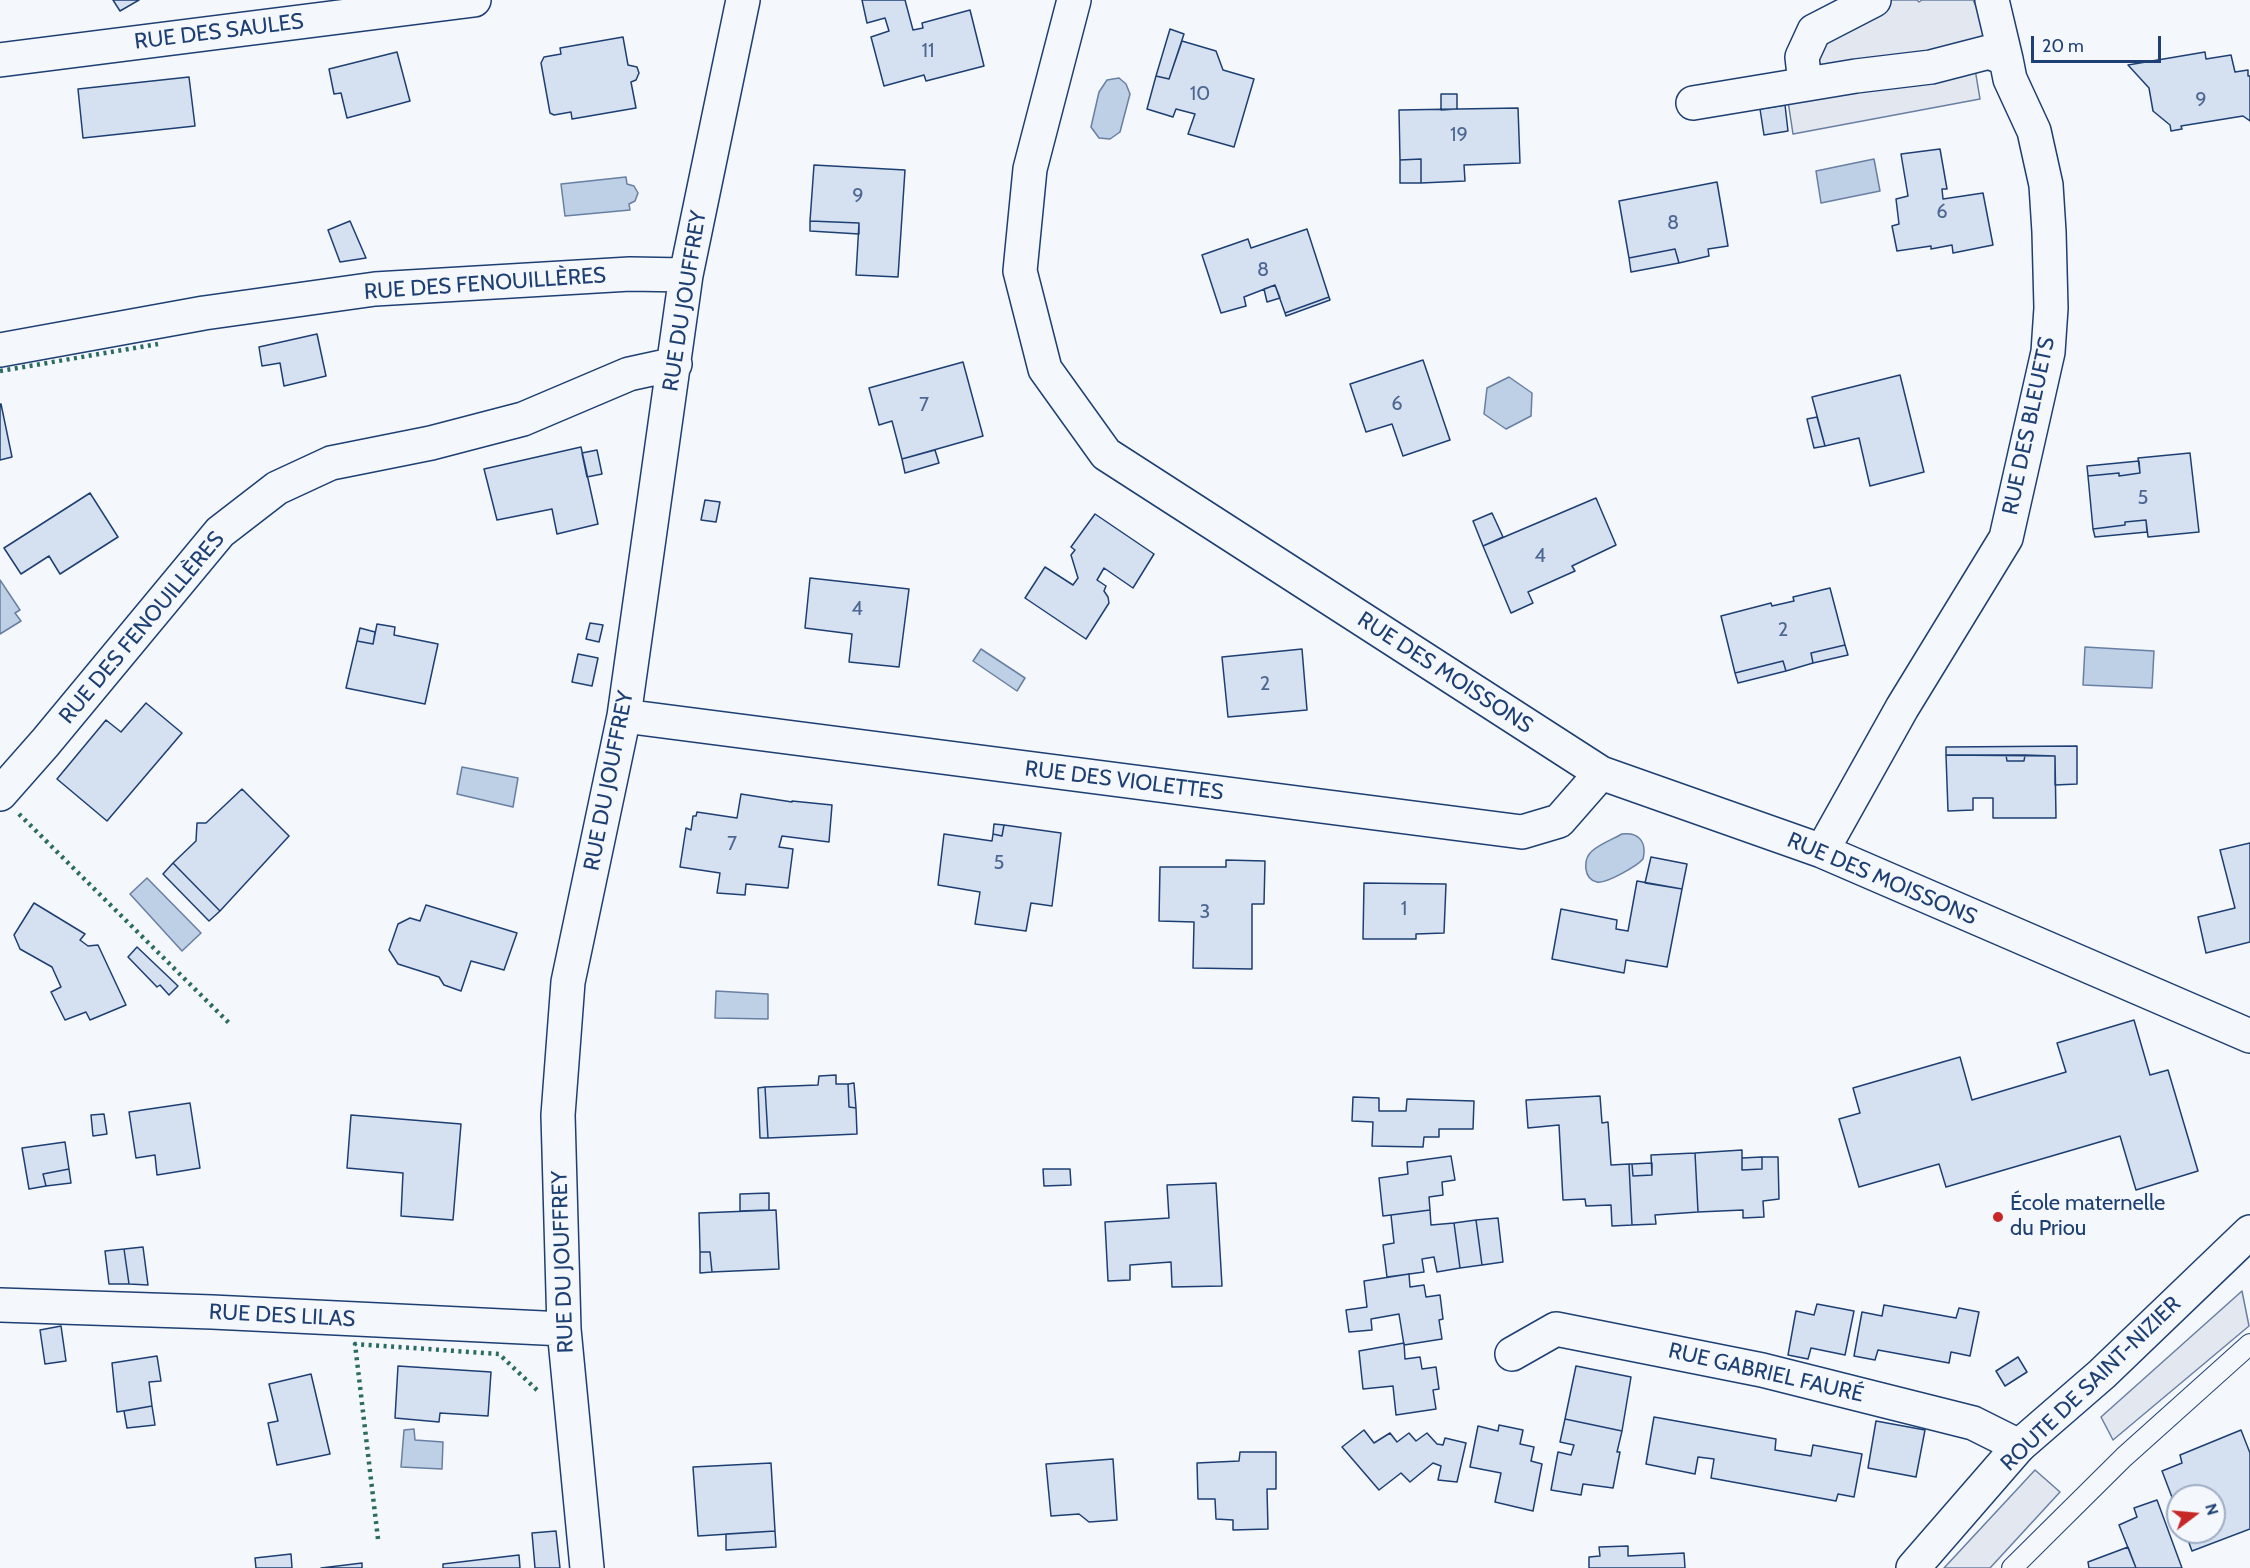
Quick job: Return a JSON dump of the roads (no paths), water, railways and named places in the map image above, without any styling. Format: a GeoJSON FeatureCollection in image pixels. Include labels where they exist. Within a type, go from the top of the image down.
{"type":"FeatureCollection","features":[{"type":"Feature","properties":{"kind":"street","name":"RUE DES SAULES"},"geometry":{"type":"LineString","coordinates":[[0,60],[474,0]]}},
{"type":"Feature","properties":{"kind":"street","name":"RUE DU JOUFFREY"},"geometry":{"type":"LineString","coordinates":[[587,1568],[564,1329],[558,1115],[568,982],[624,716],[686,275],[743,0]]}},
{"type":"Feature","properties":{"kind":"street","name":"RUE DES MOISSONS"},"geometry":{"type":"LineString","coordinates":[[1074,0],[1030,169],[1020,271],[1045,369],[1106,454],[1601,773],[1822,851],[2250,1036]]}},
{"type":"Feature","properties":{"kind":"street"},"geometry":{"type":"LineString","coordinates":[[1805,84],[1802,57],[1814,32],[1874,0]]}},
{"type":"Feature","properties":{"kind":"street","name":"RUE DES BLEUETS"},"geometry":{"type":"LineString","coordinates":[[1822,851],[1902,708],[2006,538],[2048,352],[2050,308],[2046,185],[2034,131],[2010,79],[1992,0]]}},
{"type":"Feature","properties":{"kind":"street"},"geometry":{"type":"LineString","coordinates":[[1693,103],[1931,66],[1989,52],[2006,59]]}},
{"type":"Feature","properties":{"kind":"street","name":"RUE DES FENOUILLÈRES"},"geometry":{"type":"LineString","coordinates":[[0,350],[204,314],[375,289],[630,274],[686,275]]}},
{"type":"Feature","properties":{"kind":"street","name":"RUE DES FENOUILLÈRES"},"geometry":{"type":"LineString","coordinates":[[0,794],[220,532],[277,488],[331,463],[431,443],[523,419],[629,374],[675,363]]}},
{"type":"Feature","properties":{"kind":"street","name":"RUE DES VIOLETTES"},"geometry":{"type":"LineString","coordinates":[[624,716],[1522,832],[1559,821],[1601,773]]}},
{"type":"Feature","properties":{"kind":"street","name":"ROUTE DE SAINT-NIZIER"},"geometry":{"type":"LineString","coordinates":[[1913,1568],[2019,1446],[2102,1374],[2250,1232]]}},
{"type":"Feature","properties":{"kind":"street","name":"RUE DES LILAS"},"geometry":{"type":"LineString","coordinates":[[0,1305],[564,1329]]}},
{"type":"Feature","properties":{"kind":"street","name":"RUE GABRIEL FAURÉ"},"geometry":{"type":"LineString","coordinates":[[1512,1354],[1556,1329],[1762,1370],[1962,1420],[1973,1423],[2019,1446]]}},
{"type":"Feature","properties":{"kind":"lane"},"geometry":{"type":"LineString","coordinates":[[2012,1568],[2124,1457],[2250,1344]]}},
{"type":"Feature","properties":{"kind":"water"},"geometry":{"type":"Polygon","coordinates":[[[1119,78],[1126,84],[1130,94],[1120,132],[1110,139],[1099,138],[1091,127],[1099,92],[1107,80],[1119,78]]]}},
{"type":"Feature","properties":{"kind":"water"},"geometry":{"type":"Polygon","coordinates":[[[1874,159],[1880,191],[1821,203],[1816,171],[1874,159]]]}},
{"type":"Feature","properties":{"kind":"water"},"geometry":{"type":"Polygon","coordinates":[[[626,177],[627,184],[634,186],[638,193],[635,201],[629,204],[630,210],[565,216],[561,184],[626,177]]]}},
{"type":"Feature","properties":{"kind":"water"},"geometry":{"type":"Polygon","coordinates":[[[1509,377],[1532,393],[1531,416],[1506,429],[1484,414],[1487,388],[1509,377]]]}},
{"type":"Feature","properties":{"kind":"water"},"geometry":{"type":"Polygon","coordinates":[[[0,580],[20,610],[15,613],[21,621],[0,634],[0,580]]]}},
{"type":"Feature","properties":{"kind":"water"},"geometry":{"type":"Polygon","coordinates":[[[2085,647],[2154,651],[2152,688],[2083,685],[2085,647]]]}},
{"type":"Feature","properties":{"kind":"water"},"geometry":{"type":"Polygon","coordinates":[[[981,649],[1025,678],[1017,691],[973,661],[981,649]]]}},
{"type":"Feature","properties":{"kind":"water"},"geometry":{"type":"Polygon","coordinates":[[[462,767],[518,778],[513,807],[457,794],[462,767]]]}},
{"type":"Feature","properties":{"kind":"water"},"geometry":{"type":"Polygon","coordinates":[[[1622,834],[1633,835],[1640,839],[1644,848],[1643,859],[1614,877],[1601,882],[1592,880],[1586,868],[1589,855],[1599,846],[1622,834]]]}},
{"type":"Feature","properties":{"kind":"water"},"geometry":{"type":"Polygon","coordinates":[[[147,878],[201,933],[182,951],[130,894],[147,878]]]}},
{"type":"Feature","properties":{"kind":"water"},"geometry":{"type":"Polygon","coordinates":[[[716,991],[768,994],[768,1019],[715,1018],[716,991]]]}},
{"type":"Feature","properties":{"kind":"water"},"geometry":{"type":"Polygon","coordinates":[[[414,1429],[415,1440],[443,1442],[442,1469],[401,1467],[404,1430],[414,1429]]]}},
{"type":"Feature","properties":{"kind":"place","name":"École maternelle du Priou"},"geometry":{"type":"Point","coordinates":[1998,1217]}}]}
